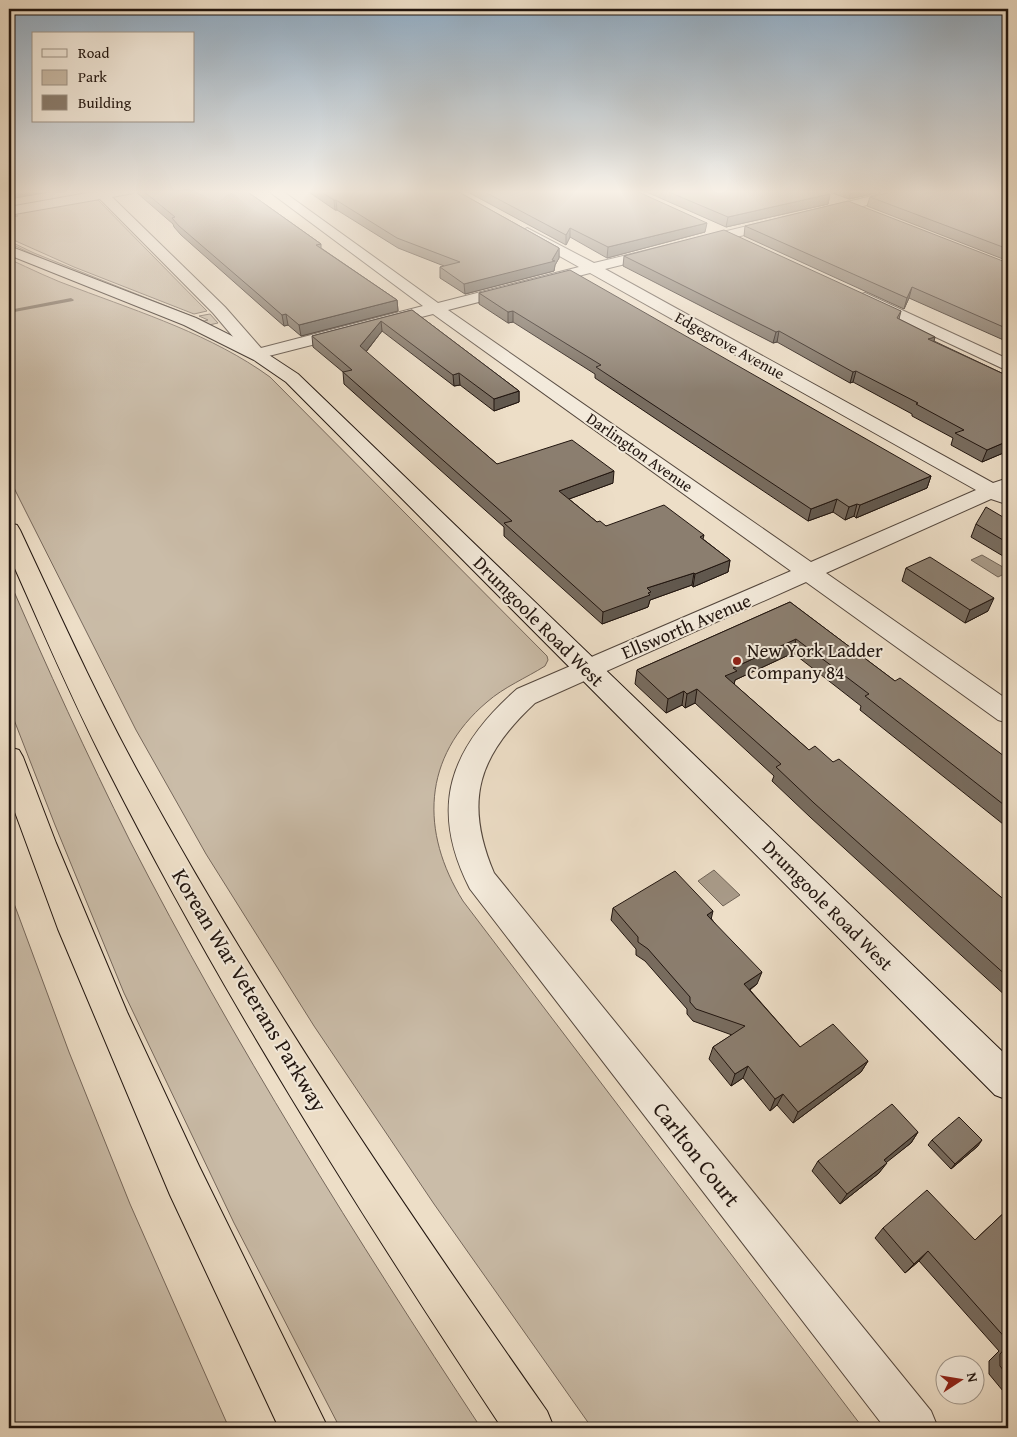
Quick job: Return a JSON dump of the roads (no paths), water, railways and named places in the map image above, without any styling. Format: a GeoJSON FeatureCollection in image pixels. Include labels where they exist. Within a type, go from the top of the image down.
{"type":"FeatureCollection","features":[{"type":"Feature","properties":{"kind":"highway","name":"Korean War Veterans Parkway"},"geometry":{"type":"LineString","coordinates":[[9,530],[106,736],[205,918],[327,1119],[530,1428]]}},
{"type":"Feature","properties":{"kind":"highway"},"geometry":{"type":"LineString","coordinates":[[9,757],[45,857],[117,1033],[173,1157],[304,1428]]}},
{"type":"Feature","properties":{"kind":"street","name":"Drumgoole Road West"},"geometry":{"type":"LineString","coordinates":[[27,257],[218,334],[257,354],[307,392],[1008,1082]]}},
{"type":"Feature","properties":{"kind":"street"},"geometry":{"type":"LineString","coordinates":[[166,257],[219,310],[257,354],[634,257]]}},
{"type":"Feature","properties":{"kind":"street","name":"Darlington Avenue"},"geometry":{"type":"LineString","coordinates":[[365,257],[1008,713]]}},
{"type":"Feature","properties":{"kind":"street","name":"Edgegrove Avenue"},"geometry":{"type":"LineString","coordinates":[[573,257],[1003,492]]}},
{"type":"Feature","properties":{"kind":"street"},"geometry":{"type":"LineString","coordinates":[[853,292],[1008,366]]}},
{"type":"Feature","properties":{"kind":"street","name":"Ellsworth Avenue"},"geometry":{"type":"LineString","coordinates":[[481,880],[468,847],[464,818],[465,787],[472,763],[485,738],[512,708],[526,696],[1003,492]]}},
{"type":"Feature","properties":{"kind":"street","name":"Carlton Court"},"geometry":{"type":"LineString","coordinates":[[481,880],[914,1428]]}},
{"type":"Feature","properties":{"kind":"waterway"},"geometry":{"type":"LineString","coordinates":[[9,312],[71,300]]}},
{"type":"Feature","properties":{"kind":"place","name":"New York Ladder Company 84"},"geometry":{"type":"Point","coordinates":[737,661]}}]}
